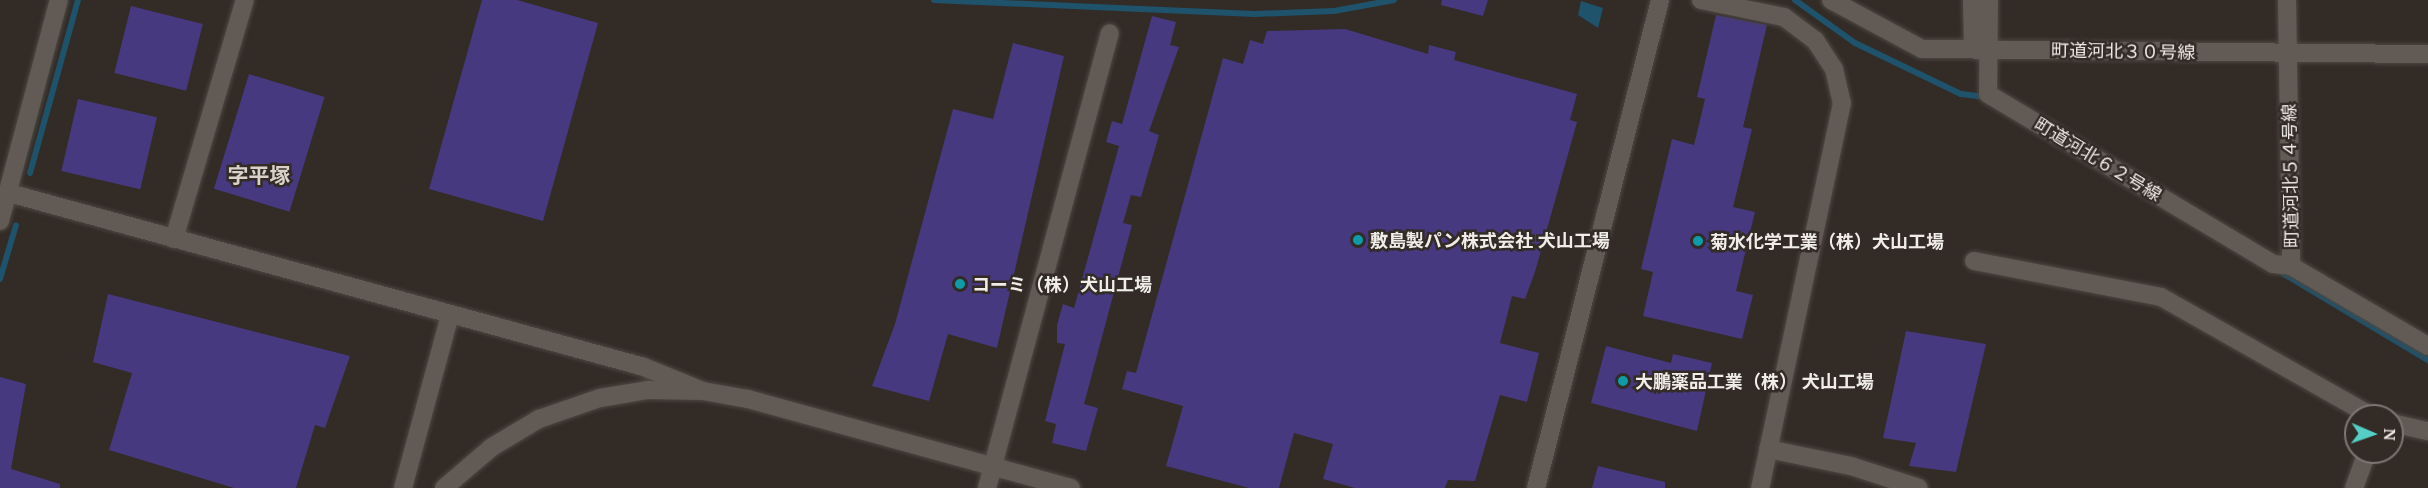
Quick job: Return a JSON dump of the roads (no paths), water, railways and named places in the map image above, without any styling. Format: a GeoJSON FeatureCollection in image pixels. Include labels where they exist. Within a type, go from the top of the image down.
{"type":"FeatureCollection","features":[{"type":"Feature","properties":{"kind":"street"},"geometry":{"type":"LineString","coordinates":[[0,221],[59,0]]}},
{"type":"Feature","properties":{"kind":"street"},"geometry":{"type":"LineString","coordinates":[[174,239],[245,0]]}},
{"type":"Feature","properties":{"kind":"street"},"geometry":{"type":"LineString","coordinates":[[1536,488],[1659,0]]}},
{"type":"Feature","properties":{"kind":"street"},"geometry":{"type":"LineString","coordinates":[[1701,0],[1784,16],[1815,40],[1834,69],[1842,104],[1760,488]]}},
{"type":"Feature","properties":{"kind":"street","name":"町道河北３０号線"},"geometry":{"type":"LineString","coordinates":[[1831,0],[1906,44],[1981,49],[2428,54]]}},
{"type":"Feature","properties":{"kind":"street"},"geometry":{"type":"LineString","coordinates":[[1972,0],[1981,49]]}},
{"type":"Feature","properties":{"kind":"street","name":"町道河北６２号線"},"geometry":{"type":"LineString","coordinates":[[1989,0],[1981,49],[1988,94],[2273,264],[2291,266]]}},
{"type":"Feature","properties":{"kind":"street","name":"町道河北５４号線"},"geometry":{"type":"LineString","coordinates":[[2287,0],[2291,266],[2428,346]]}},
{"type":"Feature","properties":{"kind":"street"},"geometry":{"type":"LineString","coordinates":[[987,488],[1110,33]]}},
{"type":"Feature","properties":{"kind":"street"},"geometry":{"type":"LineString","coordinates":[[9,193],[644,367],[703,391],[1071,488]]}},
{"type":"Feature","properties":{"kind":"street"},"geometry":{"type":"LineString","coordinates":[[1974,261],[2161,297],[2350,404]]}},
{"type":"Feature","properties":{"kind":"street"},"geometry":{"type":"LineString","coordinates":[[403,488],[450,315]]}},
{"type":"Feature","properties":{"kind":"street"},"geometry":{"type":"LineString","coordinates":[[444,488],[492,447],[556,412],[624,393],[703,391]]}},
{"type":"Feature","properties":{"kind":"street"},"geometry":{"type":"LineString","coordinates":[[2404,426],[2428,431]]}},
{"type":"Feature","properties":{"kind":"street"},"geometry":{"type":"LineString","coordinates":[[1768,449],[1851,466],[1918,488]]}},
{"type":"Feature","properties":{"kind":"street"},"geometry":{"type":"LineString","coordinates":[[2354,488],[2363,464]]}},
{"type":"Feature","properties":{"kind":"water"},"geometry":{"type":"Polygon","coordinates":[[[1581,1],[1603,8],[1598,28],[1578,15],[1581,1]]]}},
{"type":"Feature","properties":{"kind":"waterway"},"geometry":{"type":"LineString","coordinates":[[30,173],[78,0]]}},
{"type":"Feature","properties":{"kind":"waterway"},"geometry":{"type":"LineString","coordinates":[[934,0],[1255,14],[1334,11],[1394,0]]}},
{"type":"Feature","properties":{"kind":"waterway"},"geometry":{"type":"LineString","coordinates":[[1795,0],[1855,43],[1961,94],[1986,97]]}},
{"type":"Feature","properties":{"kind":"waterway"},"geometry":{"type":"LineString","coordinates":[[0,279],[16,225]]}},
{"type":"Feature","properties":{"kind":"waterway"},"geometry":{"type":"LineString","coordinates":[[2279,271],[2428,360]]}},
{"type":"Feature","properties":{"kind":"place","name":"敷島製パン株式会社 犬山工場"},"geometry":{"type":"Point","coordinates":[1358,240]}},
{"type":"Feature","properties":{"kind":"place","name":"菊水化学工業（株）犬山工場"},"geometry":{"type":"Point","coordinates":[1698,241]}},
{"type":"Feature","properties":{"kind":"place","name":"コーミ（株）犬山工場"},"geometry":{"type":"Point","coordinates":[960,284]}},
{"type":"Feature","properties":{"kind":"place","name":"大鵬薬品工業（株） 犬山工場"},"geometry":{"type":"Point","coordinates":[1623,381]}},
{"type":"Feature","properties":{"kind":"district","name":"字平塚"},"geometry":{"type":"Point","coordinates":[259,175]}}]}
